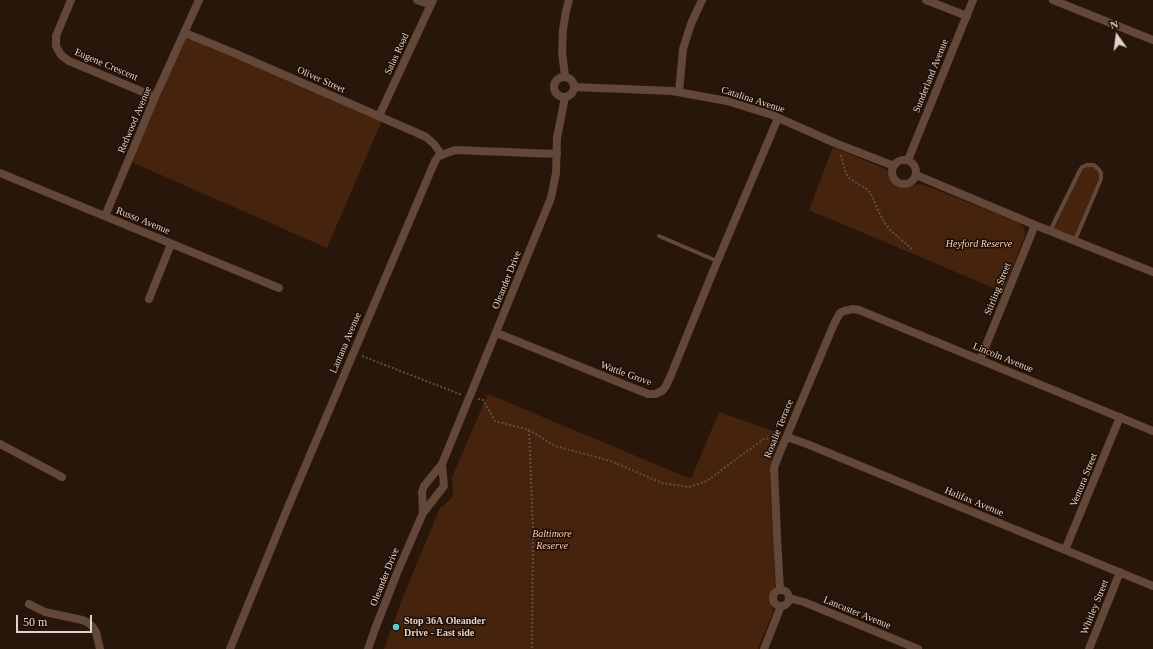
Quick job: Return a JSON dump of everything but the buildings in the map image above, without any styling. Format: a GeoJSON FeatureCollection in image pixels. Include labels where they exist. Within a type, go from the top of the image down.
{"type":"FeatureCollection","features":[{"type":"Feature","properties":{"kind":"street","name":"Eugene Crescent"},"geometry":{"type":"LineString","coordinates":[[71,0],[56,36],[56,46],[61,55],[69,61],[155,97]]}},
{"type":"Feature","properties":{"kind":"street","name":"Redwood Avenue"},"geometry":{"type":"LineString","coordinates":[[105,216],[155,97],[199,0]]}},
{"type":"Feature","properties":{"kind":"street"},"geometry":{"type":"LineString","coordinates":[[417,0],[432,3]]}},
{"type":"Feature","properties":{"kind":"street"},"geometry":{"type":"LineString","coordinates":[[565,76],[562,52],[563,30],[569,0]]}},
{"type":"Feature","properties":{"kind":"street"},"geometry":{"type":"LineString","coordinates":[[679,92],[684,49],[691,24],[702,0]]}},
{"type":"Feature","properties":{"kind":"street"},"geometry":{"type":"LineString","coordinates":[[926,0],[967,16]]}},
{"type":"Feature","properties":{"kind":"street","name":"Sunderland Avenue"},"geometry":{"type":"LineString","coordinates":[[908,160],[973,0]]}},
{"type":"Feature","properties":{"kind":"street"},"geometry":{"type":"LineString","coordinates":[[1053,0],[1153,40]]}},
{"type":"Feature","properties":{"kind":"street","name":"Salas Road"},"geometry":{"type":"LineString","coordinates":[[379,116],[432,3]]}},
{"type":"Feature","properties":{"kind":"street","name":"Oliver Street"},"geometry":{"type":"LineString","coordinates":[[185,32],[426,137],[434,144],[442,155]]}},
{"type":"Feature","properties":{"kind":"street"},"geometry":{"type":"LineString","coordinates":[[565,76],[571,79],[574,87],[571,94],[565,97],[557,95],[553,88],[556,80],[559,77],[565,76]]}},
{"type":"Feature","properties":{"kind":"street","name":"Catalina Avenue"},"geometry":{"type":"LineString","coordinates":[[574,87],[679,92],[727,100],[778,118],[835,143],[894,166]]}},
{"type":"Feature","properties":{"kind":"street","name":"Oleander Drive"},"geometry":{"type":"LineString","coordinates":[[423,513],[422,492],[424,486],[442,464],[497,333],[550,198],[556,174],[557,138],[565,97]]}},
{"type":"Feature","properties":{"kind":"street","name":"Wattle Grove"},"geometry":{"type":"LineString","coordinates":[[497,333],[642,392],[655,394],[662,391],[666,386],[778,118]]}},
{"type":"Feature","properties":{"kind":"street"},"geometry":{"type":"LineString","coordinates":[[442,155],[455,150],[557,154]]}},
{"type":"Feature","properties":{"kind":"street","name":"Lantana Avenue"},"geometry":{"type":"LineString","coordinates":[[230,649],[288,507],[428,176],[435,161],[442,155]]}},
{"type":"Feature","properties":{"kind":"street"},"geometry":{"type":"LineString","coordinates":[[901,160],[908,160],[914,165],[916,175],[910,182],[898,182],[892,175],[894,166],[901,160]]}},
{"type":"Feature","properties":{"kind":"street","name":"Russo Avenue"},"geometry":{"type":"LineString","coordinates":[[0,173],[279,288]]}},
{"type":"Feature","properties":{"kind":"street"},"geometry":{"type":"LineString","coordinates":[[916,175],[1035,226],[1153,272]]}},
{"type":"Feature","properties":{"kind":"street","name":"Stirling Street"},"geometry":{"type":"LineString","coordinates":[[980,360],[1035,226]]}},
{"type":"Feature","properties":{"kind":"street"},"geometry":{"type":"LineString","coordinates":[[149,299],[172,244]]}},
{"type":"Feature","properties":{"kind":"street","name":"Lincoln Avenue"},"geometry":{"type":"LineString","coordinates":[[844,311],[853,309],[859,310],[1153,431]]}},
{"type":"Feature","properties":{"kind":"street","name":"Rosalie Terrace"},"geometry":{"type":"LineString","coordinates":[[780,590],[774,468],[834,324],[840,313],[844,311]]}},
{"type":"Feature","properties":{"kind":"street","name":"Ventura Street"},"geometry":{"type":"LineString","coordinates":[[1065,550],[1120,417]]}},
{"type":"Feature","properties":{"kind":"street","name":"Halifax Avenue"},"geometry":{"type":"LineString","coordinates":[[787,437],[1153,586]]}},
{"type":"Feature","properties":{"kind":"street"},"geometry":{"type":"LineString","coordinates":[[0,444],[62,477]]}},
{"type":"Feature","properties":{"kind":"street","name":"Oleander Drive"},"geometry":{"type":"LineString","coordinates":[[368,649],[397,573],[423,513],[444,486],[442,464]]}},
{"type":"Feature","properties":{"kind":"street","name":"Whitley Street"},"geometry":{"type":"LineString","coordinates":[[1088,649],[1120,572]]}},
{"type":"Feature","properties":{"kind":"street"},"geometry":{"type":"LineString","coordinates":[[764,649],[781,606],[787,603],[789,598],[786,592],[780,590],[775,592],[773,598],[775,603],[781,606]]}},
{"type":"Feature","properties":{"kind":"street","name":"Lancaster Avenue"},"geometry":{"type":"LineString","coordinates":[[789,598],[804,602],[918,649]]}},
{"type":"Feature","properties":{"kind":"street"},"geometry":{"type":"LineString","coordinates":[[29,604],[45,612],[87,622],[96,632],[100,649]]}},
{"type":"Feature","properties":{"kind":"lane"},"geometry":{"type":"LineString","coordinates":[[1050,232],[1080,170],[1087,165],[1094,165],[1100,170],[1101,179],[1074,241]]}},
{"type":"Feature","properties":{"kind":"lane"},"geometry":{"type":"LineString","coordinates":[[659,236],[718,261]]}},
{"type":"Feature","properties":{"kind":"path"},"geometry":{"type":"LineString","coordinates":[[841,155],[845,171],[850,178],[868,190],[884,222],[890,230],[912,249]]}},
{"type":"Feature","properties":{"kind":"path"},"geometry":{"type":"LineString","coordinates":[[353,352],[469,398],[483,400],[495,421],[529,430],[555,446],[611,461],[662,483],[689,487],[707,481],[764,439],[774,436],[787,437]]}},
{"type":"Feature","properties":{"kind":"path"},"geometry":{"type":"LineString","coordinates":[[529,430],[533,529],[532,649]]}},
{"type":"Feature","properties":{"kind":"green space"},"geometry":{"type":"Polygon","coordinates":[[[185,33],[383,118],[327,248],[129,161],[185,33]]]}},
{"type":"Feature","properties":{"kind":"green space","name":"Heyford Reserve"},"geometry":{"type":"Polygon","coordinates":[[[833,147],[887,170],[893,182],[900,186],[907,187],[918,184],[925,185],[1019,223],[1024,228],[1025,235],[1003,292],[809,210],[833,147]]]}},
{"type":"Feature","properties":{"kind":"green space"},"geometry":{"type":"Polygon","coordinates":[[[1094,165],[1101,173],[1074,241],[1050,232],[1082,167],[1094,165]]]}},
{"type":"Feature","properties":{"kind":"green space","name":"Baltimore Reserve"},"geometry":{"type":"Polygon","coordinates":[[[488,394],[691,479],[719,412],[782,434],[774,455],[770,479],[775,588],[771,593],[770,598],[773,612],[758,649],[384,649],[402,599],[440,508],[449,501],[453,495],[452,477],[488,394]]]}},
{"type":"Feature","properties":{"kind":"place","name":"Stop 36A Oleander Drive - East side"},"geometry":{"type":"Point","coordinates":[396,627]}}]}
